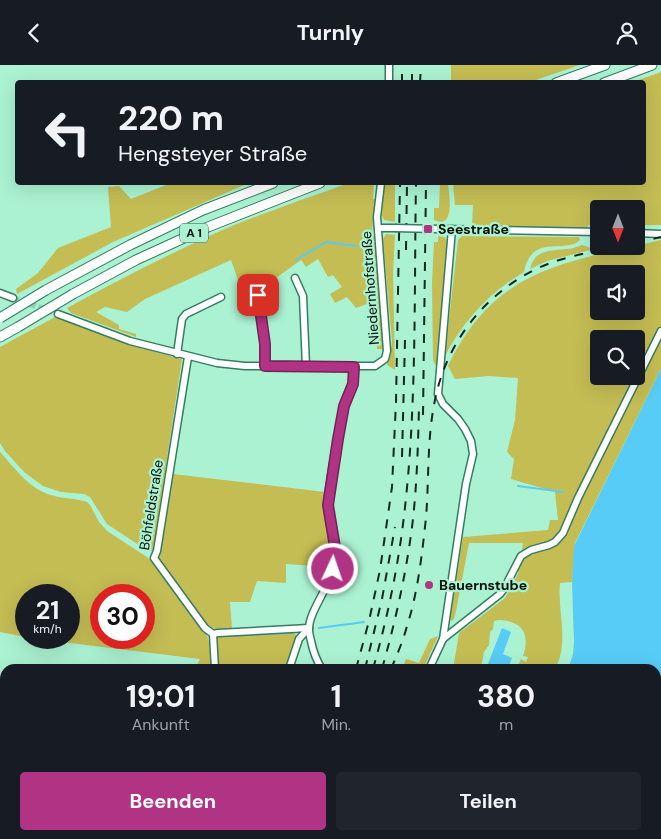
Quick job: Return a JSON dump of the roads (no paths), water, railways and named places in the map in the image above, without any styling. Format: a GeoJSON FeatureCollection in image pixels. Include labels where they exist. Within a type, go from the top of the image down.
{"type":"FeatureCollection","features":[{"type":"Feature","properties":{"kind":"highway"},"geometry":{"type":"LineString","coordinates":[[564,80],[605,65]]}},
{"type":"Feature","properties":{"kind":"highway"},"geometry":{"type":"LineString","coordinates":[[612,80],[652,65]]}},
{"type":"Feature","properties":{"kind":"highway","name":"A 1"},"geometry":{"type":"LineString","coordinates":[[0,318],[46,290],[130,245],[203,210],[268,185]]}},
{"type":"Feature","properties":{"kind":"highway","name":"A 1"},"geometry":{"type":"LineString","coordinates":[[0,337],[136,260],[208,227],[315,185]]}},
{"type":"Feature","properties":{"kind":"street"},"geometry":{"type":"LineString","coordinates":[[389,65],[389,80]]}},
{"type":"Feature","properties":{"kind":"street","name":"Niedernhofstraße"},"geometry":{"type":"LineString","coordinates":[[354,367],[380,364],[385,359],[387,351],[377,217],[381,185]]}},
{"type":"Feature","properties":{"kind":"street"},"geometry":{"type":"LineString","coordinates":[[378,228],[590,232]]}},
{"type":"Feature","properties":{"kind":"street"},"geometry":{"type":"LineString","coordinates":[[430,664],[443,639],[466,484],[473,453],[471,441],[465,429],[443,404],[438,394],[452,229]]}},
{"type":"Feature","properties":{"kind":"street"},"geometry":{"type":"LineString","coordinates":[[645,233],[661,233]]}},
{"type":"Feature","properties":{"kind":"street"},"geometry":{"type":"LineString","coordinates":[[295,278],[303,296],[306,367]]}},
{"type":"Feature","properties":{"kind":"street"},"geometry":{"type":"LineString","coordinates":[[0,293],[13,298]]}},
{"type":"Feature","properties":{"kind":"street"},"geometry":{"type":"LineString","coordinates":[[258,295],[265,344],[265,366]]}},
{"type":"Feature","properties":{"kind":"street"},"geometry":{"type":"LineString","coordinates":[[177,354],[182,319],[186,314],[221,297]]}},
{"type":"Feature","properties":{"kind":"street"},"geometry":{"type":"LineString","coordinates":[[58,314],[130,341],[188,357],[231,365],[354,367],[353,384],[344,406],[328,505],[335,547],[333,569],[330,580],[311,618],[309,628],[313,650],[319,664]]}},
{"type":"Feature","properties":{"kind":"street"},"geometry":{"type":"LineString","coordinates":[[443,639],[500,594],[521,555],[556,542],[563,533],[578,498],[661,331]]}},
{"type":"Feature","properties":{"kind":"street","name":"Böhfeldstraße"},"geometry":{"type":"LineString","coordinates":[[188,357],[157,551],[154,558],[206,628],[213,634]]}},
{"type":"Feature","properties":{"kind":"street"},"geometry":{"type":"LineString","coordinates":[[215,664],[213,634],[309,628]]}},
{"type":"Feature","properties":{"kind":"street"},"geometry":{"type":"LineString","coordinates":[[291,664],[299,639],[309,628]]}},
{"type":"Feature","properties":{"kind":"water"},"geometry":{"type":"Polygon","coordinates":[[[661,369],[661,664],[570,664],[574,642],[572,582],[574,546],[661,369]]]}},
{"type":"Feature","properties":{"kind":"water"},"geometry":{"type":"Polygon","coordinates":[[[502,628],[511,632],[503,654],[512,658],[510,664],[488,664],[502,628]]]}},
{"type":"Feature","properties":{"kind":"waterway"},"geometry":{"type":"LineString","coordinates":[[296,260],[326,242],[356,246]]}},
{"type":"Feature","properties":{"kind":"waterway"},"geometry":{"type":"LineString","coordinates":[[518,486],[563,492]]}},
{"type":"Feature","properties":{"kind":"waterway"},"geometry":{"type":"LineString","coordinates":[[319,628],[364,622]]}},
{"type":"Feature","properties":{"kind":"waterway"},"geometry":{"type":"LineString","coordinates":[[222,636],[290,633]]}},
{"type":"Feature","properties":{"kind":"tunnel"},"geometry":{"type":"LineString","coordinates":[[13,298],[58,314]]}},
{"type":"Feature","properties":{"kind":"railway"},"geometry":{"type":"LineString","coordinates":[[402,65],[402,80]]}},
{"type":"Feature","properties":{"kind":"railway"},"geometry":{"type":"LineString","coordinates":[[412,65],[412,80]]}},
{"type":"Feature","properties":{"kind":"railway"},"geometry":{"type":"LineString","coordinates":[[420,80],[421,65]]}},
{"type":"Feature","properties":{"kind":"railway"},"geometry":{"type":"LineString","coordinates":[[357,664],[380,570],[392,487],[396,402],[400,185]]}},
{"type":"Feature","properties":{"kind":"railway"},"geometry":{"type":"LineString","coordinates":[[406,250],[407,185]]}},
{"type":"Feature","properties":{"kind":"railway"},"geometry":{"type":"LineString","coordinates":[[374,664],[387,612],[402,535],[408,475],[413,392],[416,185]]}},
{"type":"Feature","properties":{"kind":"railway"},"geometry":{"type":"LineString","coordinates":[[423,415],[426,185]]}},
{"type":"Feature","properties":{"kind":"railway"},"geometry":{"type":"LineString","coordinates":[[645,241],[661,237]]}},
{"type":"Feature","properties":{"kind":"railway"},"geometry":{"type":"LineString","coordinates":[[393,664],[405,632],[419,573],[426,518],[432,419],[439,384],[446,363],[468,326],[497,294],[515,281],[544,265],[590,252]]}},
{"type":"Feature","properties":{"kind":"railway"},"geometry":{"type":"LineString","coordinates":[[402,457],[405,340]]}},
{"type":"Feature","properties":{"kind":"railway"},"geometry":{"type":"LineString","coordinates":[[383,664],[401,594],[411,538],[419,407]]}},
{"type":"Feature","properties":{"kind":"railway"},"geometry":{"type":"LineString","coordinates":[[366,664],[382,599],[395,527]]}},
{"type":"Feature","properties":{"kind":"place","name":"Seestraße"},"geometry":{"type":"Point","coordinates":[428,229]}},
{"type":"Feature","properties":{"kind":"place","name":"Bauernstube"},"geometry":{"type":"Point","coordinates":[429,585]}}]}
